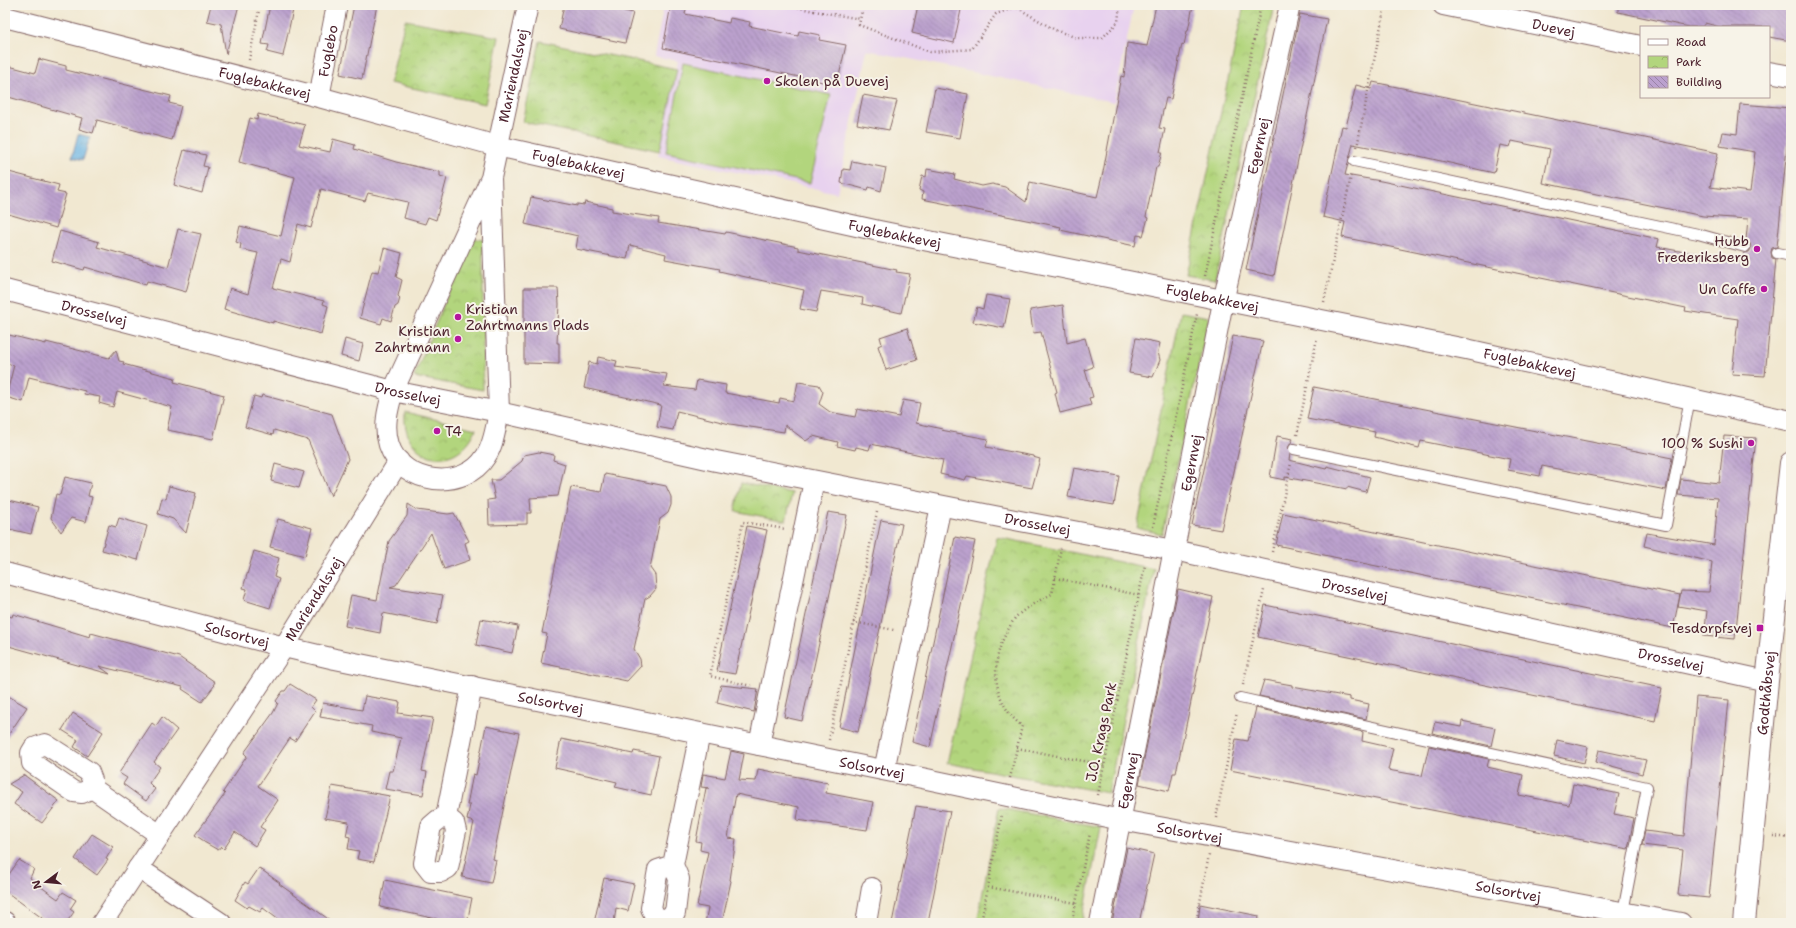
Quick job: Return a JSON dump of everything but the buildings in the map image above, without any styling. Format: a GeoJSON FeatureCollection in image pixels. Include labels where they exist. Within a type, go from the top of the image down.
{"type":"FeatureCollection","features":[{"type":"Feature","properties":{"kind":"street","name":"Fuglebo"},"geometry":{"type":"LineString","coordinates":[[319,97],[337,5]]}},
{"type":"Feature","properties":{"kind":"street","name":"Mariendalsvej"},"geometry":{"type":"LineString","coordinates":[[497,146],[528,5]]}},
{"type":"Feature","properties":{"kind":"street","name":"Egernvej"},"geometry":{"type":"LineString","coordinates":[[1100,923],[1223,302],[1290,5]]}},
{"type":"Feature","properties":{"kind":"street","name":"Duevej"},"geometry":{"type":"LineString","coordinates":[[1443,5],[1640,46]]}},
{"type":"Feature","properties":{"kind":"street","name":"Fuglebakkevej"},"geometry":{"type":"LineString","coordinates":[[5,18],[319,97],[497,146],[879,231],[1223,302],[1466,349],[1791,421]]}},
{"type":"Feature","properties":{"kind":"street"},"geometry":{"type":"LineString","coordinates":[[1770,72],[1791,76]]}},
{"type":"Feature","properties":{"kind":"street"},"geometry":{"type":"LineString","coordinates":[[491,178],[393,391],[387,410],[386,428],[389,446],[399,461],[415,474],[434,480],[454,479],[472,470],[486,456],[493,438],[499,412],[491,178],[497,146]]}},
{"type":"Feature","properties":{"kind":"street","name":"Drosselvej"},"geometry":{"type":"LineString","coordinates":[[5,290],[393,391],[499,412],[716,461],[814,481],[1174,550],[1767,681]]}},
{"type":"Feature","properties":{"kind":"street","name":"Mariendalsvej"},"geometry":{"type":"LineString","coordinates":[[102,923],[284,647],[399,461]]}},
{"type":"Feature","properties":{"kind":"street","name":"Godthåbsvej"},"geometry":{"type":"LineString","coordinates":[[1744,923],[1767,681],[1790,478]]}},
{"type":"Feature","properties":{"kind":"street"},"geometry":{"type":"LineString","coordinates":[[759,745],[814,481]]}},
{"type":"Feature","properties":{"kind":"street"},"geometry":{"type":"LineString","coordinates":[[884,770],[941,506]]}},
{"type":"Feature","properties":{"kind":"street","name":"Solsortvej"},"geometry":{"type":"LineString","coordinates":[[5,572],[284,647],[1121,820],[1681,923]]}},
{"type":"Feature","properties":{"kind":"street"},"geometry":{"type":"LineString","coordinates":[[446,817],[472,686]]}},
{"type":"Feature","properties":{"kind":"street"},"geometry":{"type":"LineString","coordinates":[[673,865],[700,733]]}},
{"type":"Feature","properties":{"kind":"street"},"geometry":{"type":"LineString","coordinates":[[92,788],[160,835]]}},
{"type":"Feature","properties":{"kind":"street"},"geometry":{"type":"LineString","coordinates":[[138,868],[221,923]]}},
{"type":"Feature","properties":{"kind":"street"},"geometry":{"type":"LineString","coordinates":[[866,923],[872,888]]}},
{"type":"Feature","properties":{"kind":"lane"},"geometry":{"type":"LineString","coordinates":[[1354,161],[1698,234],[1745,247]]}},
{"type":"Feature","properties":{"kind":"lane"},"geometry":{"type":"LineString","coordinates":[[1777,253],[1791,256]]}},
{"type":"Feature","properties":{"kind":"lane"},"geometry":{"type":"LineString","coordinates":[[1294,449],[1666,525],[1690,398]]}},
{"type":"Feature","properties":{"kind":"lane"},"geometry":{"type":"LineString","coordinates":[[1240,698],[1646,787],[1623,912]]}},
{"type":"Feature","properties":{"kind":"path"},"geometry":{"type":"LineString","coordinates":[[245,78],[260,5]]}},
{"type":"Feature","properties":{"kind":"path"},"geometry":{"type":"LineString","coordinates":[[786,5],[860,19]]}},
{"type":"Feature","properties":{"kind":"path"},"geometry":{"type":"LineString","coordinates":[[814,11],[815,5]]}},
{"type":"Feature","properties":{"kind":"path"},"geometry":{"type":"LineString","coordinates":[[863,5],[859,25],[930,52],[972,50],[996,14],[1016,6],[1055,30],[1078,38],[1102,38],[1118,22],[1120,5]]}},
{"type":"Feature","properties":{"kind":"path"},"geometry":{"type":"LineString","coordinates":[[825,758],[880,494]]}},
{"type":"Feature","properties":{"kind":"path"},"geometry":{"type":"LineString","coordinates":[[771,690],[710,676],[743,522],[804,532]]}},
{"type":"Feature","properties":{"kind":"path"},"geometry":{"type":"LineString","coordinates":[[981,923],[1006,796],[1022,726],[1015,721],[1004,705],[998,690],[995,667],[1000,642],[1016,617],[1036,602],[1052,594],[1064,530]]}},
{"type":"Feature","properties":{"kind":"path","name":"J.O. Krags Park"},"geometry":{"type":"LineString","coordinates":[[1072,923],[1149,546]]}},
{"type":"Feature","properties":{"kind":"path"},"geometry":{"type":"LineString","coordinates":[[1055,578],[1139,594]]}},
{"type":"Feature","properties":{"kind":"path"},"geometry":{"type":"LineString","coordinates":[[853,622],[914,634]]}},
{"type":"Feature","properties":{"kind":"path"},"geometry":{"type":"LineString","coordinates":[[1017,748],[1104,765]]}},
{"type":"Feature","properties":{"kind":"path"},"geometry":{"type":"LineString","coordinates":[[988,887],[1076,903]]}},
{"type":"Feature","properties":{"kind":"shaded area","name":"Skolen på Duevej"},"geometry":{"type":"Polygon","coordinates":[[[664,5],[1134,5],[1114,102],[867,50],[837,193],[658,156],[678,61],[654,56],[664,5]]]}},
{"type":"Feature","properties":{"kind":"green space"},"geometry":{"type":"Polygon","coordinates":[[[1244,5],[1274,5],[1215,280],[1186,275],[1244,5]]]}},
{"type":"Feature","properties":{"kind":"green space"},"geometry":{"type":"Polygon","coordinates":[[[405,20],[499,37],[485,104],[390,83],[405,20]]]}},
{"type":"Feature","properties":{"kind":"green space"},"geometry":{"type":"Polygon","coordinates":[[[540,41],[677,69],[660,151],[523,122],[540,41]]]}},
{"type":"Feature","properties":{"kind":"green space"},"geometry":{"type":"Polygon","coordinates":[[[683,63],[831,95],[810,183],[666,152],[683,63]]]}},
{"type":"Feature","properties":{"kind":"green space"},"geometry":{"type":"Polygon","coordinates":[[[471,238],[483,240],[483,390],[414,377],[471,238]]]}},
{"type":"Feature","properties":{"kind":"green space"},"geometry":{"type":"Polygon","coordinates":[[[1181,312],[1209,317],[1162,534],[1137,528],[1181,312]]]}},
{"type":"Feature","properties":{"kind":"green space"},"geometry":{"type":"Polygon","coordinates":[[[405,412],[476,429],[467,444],[456,453],[444,457],[432,456],[421,451],[412,442],[406,429],[405,412]]]}},
{"type":"Feature","properties":{"kind":"green space"},"geometry":{"type":"Polygon","coordinates":[[[741,483],[792,493],[786,521],[735,511],[741,483]]]}},
{"type":"Feature","properties":{"kind":"green space"},"geometry":{"type":"Polygon","coordinates":[[[997,537],[1154,569],[1108,793],[947,763],[997,537]]]}},
{"type":"Feature","properties":{"kind":"green space"},"geometry":{"type":"Polygon","coordinates":[[[999,808],[1101,827],[1082,923],[977,923],[999,808]]]}},
{"type":"Feature","properties":{"kind":"water"},"geometry":{"type":"Polygon","coordinates":[[[78,134],[90,137],[83,160],[72,157],[78,134]]]}},
{"type":"Feature","properties":{"kind":"place","name":"Skolen på Duevej"},"geometry":{"type":"Point","coordinates":[767,81]}},
{"type":"Feature","properties":{"kind":"place","name":"Hubb Frederiksberg"},"geometry":{"type":"Point","coordinates":[1757,249]}},
{"type":"Feature","properties":{"kind":"place","name":"Un Caffe"},"geometry":{"type":"Point","coordinates":[1764,289]}},
{"type":"Feature","properties":{"kind":"place","name":"Kristian Zahrtmanns Plads"},"geometry":{"type":"Point","coordinates":[458,317]}},
{"type":"Feature","properties":{"kind":"place","name":"Kristian Zahrtmann"},"geometry":{"type":"Point","coordinates":[458,339]}},
{"type":"Feature","properties":{"kind":"place","name":"T4"},"geometry":{"type":"Point","coordinates":[437,431]}},
{"type":"Feature","properties":{"kind":"place","name":"100 % Sushi"},"geometry":{"type":"Point","coordinates":[1751,443]}},
{"type":"Feature","properties":{"kind":"place","name":"Tesdorpfsvej"},"geometry":{"type":"Point","coordinates":[1760,628]}}]}
